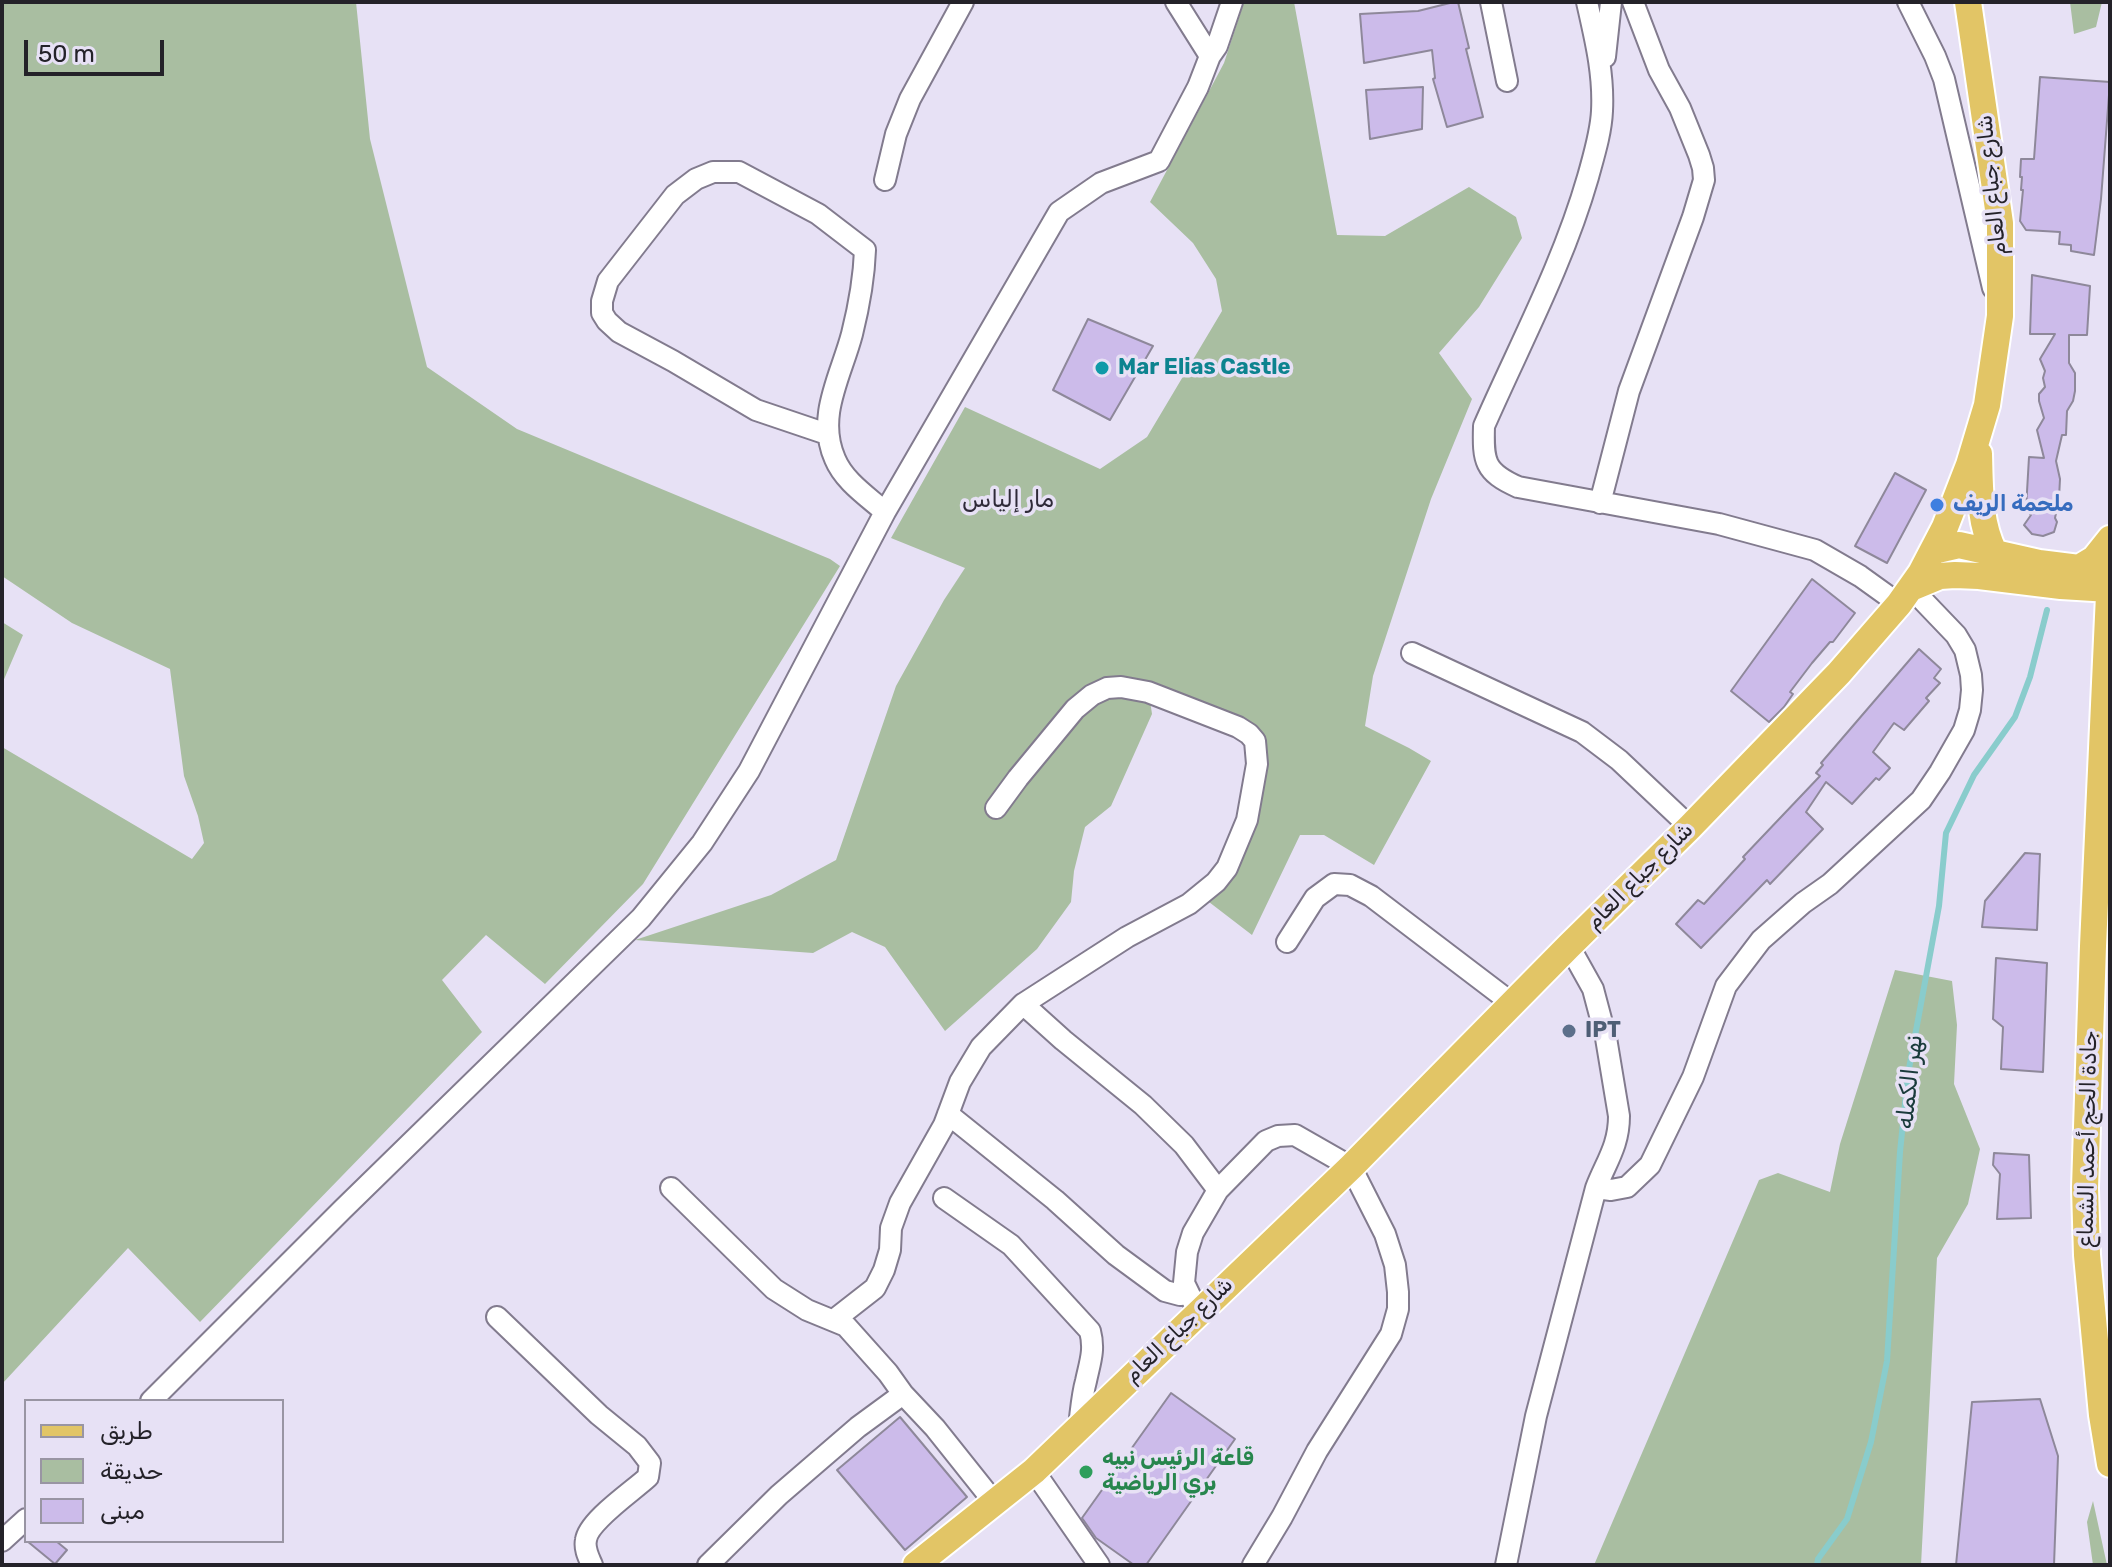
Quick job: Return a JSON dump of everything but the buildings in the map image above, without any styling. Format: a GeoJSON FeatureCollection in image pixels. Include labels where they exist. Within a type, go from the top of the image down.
{"type":"FeatureCollection","features":[{"type":"Feature","properties":{"kind":"main road","name":"شارع جباع العام"},"geometry":{"type":"LineString","coordinates":[[916,1565],[1034,1471],[1193,1303],[1351,1167],[1690,827],[1839,673],[1905,596],[1933,551],[1979,433],[1987,405],[2000,316],[2000,223],[1968,2]]}},
{"type":"Feature","properties":{"kind":"main road"},"geometry":{"type":"LineString","coordinates":[[1979,433],[1984,529],[1994,552]]}},
{"type":"Feature","properties":{"kind":"main road"},"geometry":{"type":"LineString","coordinates":[[2079,578],[2110,539]]}},
{"type":"Feature","properties":{"kind":"main road"},"geometry":{"type":"LineString","coordinates":[[1933,551],[1959,545],[1994,552],[2039,563],[2110,589]]}},
{"type":"Feature","properties":{"kind":"main road"},"geometry":{"type":"LineString","coordinates":[[1905,596],[1940,576],[2079,578],[2110,571]]}},
{"type":"Feature","properties":{"kind":"main road","name":"جادة الحج أحمد الشماع"},"geometry":{"type":"LineString","coordinates":[[2110,571],[2093,931],[2085,1188],[2091,1295],[2102,1415],[2110,1464]]}},
{"type":"Feature","properties":{"kind":"main road"},"geometry":{"type":"LineString","coordinates":[[2079,578],[2108,626]]}},
{"type":"Feature","properties":{"kind":"street"},"geometry":{"type":"LineString","coordinates":[[885,180],[896,134],[910,99],[963,2]]}},
{"type":"Feature","properties":{"kind":"street"},"geometry":{"type":"LineString","coordinates":[[1176,2],[1210,56]]}},
{"type":"Feature","properties":{"kind":"street"},"geometry":{"type":"LineString","coordinates":[[153,1399],[641,918],[702,843],[749,771],[885,512],[1059,212],[1101,183],[1159,161],[1217,46],[1232,2]]}},
{"type":"Feature","properties":{"kind":"street"},"geometry":{"type":"LineString","coordinates":[[1491,2],[1507,81]]}},
{"type":"Feature","properties":{"kind":"street"},"geometry":{"type":"LineString","coordinates":[[1587,2],[1598,52],[1602,93]]}},
{"type":"Feature","properties":{"kind":"street"},"geometry":{"type":"LineString","coordinates":[[1596,1188],[1611,1190],[1627,1187],[1650,1165],[1693,1077],[1726,986],[1761,940],[1830,884],[1921,800],[1964,730],[1972,690],[1965,650],[1956,635],[1905,596],[1860,576],[1815,550],[1719,524],[1518,487],[1500,479],[1487,464],[1483,453],[1484,426],[1547,286],[1580,203],[1600,131],[1611,2]]}},
{"type":"Feature","properties":{"kind":"street"},"geometry":{"type":"LineString","coordinates":[[1600,503],[1629,391],[1704,180],[1699,155],[1680,108],[1659,70],[1633,2]]}},
{"type":"Feature","properties":{"kind":"street"},"geometry":{"type":"LineString","coordinates":[[1908,2],[1944,79],[2000,316]]}},
{"type":"Feature","properties":{"kind":"street"},"geometry":{"type":"LineString","coordinates":[[827,434],[756,410],[619,332],[602,313],[608,281],[675,195],[696,179],[713,172],[739,172],[818,214],[865,250],[861,291],[852,333],[830,404],[827,434],[835,461],[846,478],[885,512]]}},
{"type":"Feature","properties":{"kind":"street"},"geometry":{"type":"LineString","coordinates":[[1412,653],[1582,732],[1619,760],[1690,827]]}},
{"type":"Feature","properties":{"kind":"street"},"geometry":{"type":"LineString","coordinates":[[834,1320],[875,1288],[890,1250],[891,1228],[900,1203],[944,1125],[960,1082],[981,1047],[1023,1004],[1127,937],[1189,904],[1216,882],[1227,868],[1247,820],[1257,764],[1255,741],[1238,727],[1148,692],[1107,688],[1075,709],[996,808]]}},
{"type":"Feature","properties":{"kind":"street"},"geometry":{"type":"LineString","coordinates":[[1287,942],[1315,898],[1334,884],[1350,885],[1371,896],[1513,1004]]}},
{"type":"Feature","properties":{"kind":"street"},"geometry":{"type":"LineString","coordinates":[[1506,1565],[1536,1416],[1596,1188],[1615,1149],[1619,1128],[1606,1038],[1593,989],[1569,946]]}},
{"type":"Feature","properties":{"kind":"street"},"geometry":{"type":"LineString","coordinates":[[1023,1004],[1143,1105],[1184,1145],[1218,1190]]}},
{"type":"Feature","properties":{"kind":"street"},"geometry":{"type":"LineString","coordinates":[[948,1114],[1055,1200],[1116,1255],[1165,1291],[1193,1303]]}},
{"type":"Feature","properties":{"kind":"street"},"geometry":{"type":"LineString","coordinates":[[1193,1303],[1184,1283],[1187,1252],[1193,1233],[1218,1190],[1266,1141],[1287,1134],[1305,1139],[1351,1167],[1385,1234],[1395,1265],[1398,1309],[1391,1334],[1317,1451],[1253,1565]]}},
{"type":"Feature","properties":{"kind":"street"},"geometry":{"type":"LineString","coordinates":[[671,1188],[774,1289],[807,1310],[846,1326],[935,1428],[994,1502]]}},
{"type":"Feature","properties":{"kind":"street"},"geometry":{"type":"LineString","coordinates":[[944,1198],[1011,1245],[1090,1331],[1092,1361],[1079,1426]]}},
{"type":"Feature","properties":{"kind":"street"},"geometry":{"type":"LineString","coordinates":[[497,1317],[599,1415],[637,1446],[650,1463],[648,1477],[591,1529],[585,1540],[592,1565]]}},
{"type":"Feature","properties":{"kind":"street"},"geometry":{"type":"LineString","coordinates":[[708,1565],[779,1495],[858,1427],[903,1394]]}},
{"type":"Feature","properties":{"kind":"street"},"geometry":{"type":"LineString","coordinates":[[1034,1471],[1099,1565]]}},
{"type":"Feature","properties":{"kind":"street"},"geometry":{"type":"LineString","coordinates":[[2,1541],[24,1521]]}},
{"type":"Feature","properties":{"kind":"green space"},"geometry":{"type":"Polygon","coordinates":[[[2,2],[356,2],[370,139],[427,367],[517,429],[830,559],[840,566],[643,884],[545,984],[486,935],[442,980],[482,1032],[200,1322],[128,1248],[2,1384],[2,747],[192,859],[204,843],[184,776],[170,669],[72,623],[2,576],[2,2]]]}},
{"type":"Feature","properties":{"kind":"green space"},"geometry":{"type":"Polygon","coordinates":[[[1244,2],[1294,2],[1337,235],[1385,236],[1469,187],[1516,217],[1522,238],[1479,307],[1439,353],[1472,399],[1431,499],[1373,676],[1365,726],[1431,761],[1374,865],[1324,835],[1300,835],[1252,935],[1209,902],[1233,869],[1254,815],[1248,725],[1148,687],[1152,714],[1111,806],[1085,827],[1074,871],[1071,902],[1037,949],[945,1031],[885,947],[852,932],[813,953],[635,940],[771,895],[836,860],[896,686],[965,568],[891,538],[965,407],[1100,469],[1147,437],[1222,311],[1216,279],[1193,243],[1150,202],[1224,63],[1244,2]]]}},
{"type":"Feature","properties":{"kind":"green space"},"geometry":{"type":"Polygon","coordinates":[[[2070,2],[2102,2],[2096,27],[2074,34],[2070,2]]]}},
{"type":"Feature","properties":{"kind":"green space"},"geometry":{"type":"Polygon","coordinates":[[[2,622],[23,635],[2,684],[2,622]]]}},
{"type":"Feature","properties":{"kind":"green space"},"geometry":{"type":"Polygon","coordinates":[[[1895,970],[1952,981],[1957,1025],[1954,1084],[1980,1149],[1968,1204],[1937,1258],[1921,1565],[1594,1565],[1759,1180],[1778,1173],[1830,1192],[1840,1144],[1895,970]]]}},
{"type":"Feature","properties":{"kind":"green space"},"geometry":{"type":"Polygon","coordinates":[[[2093,1501],[2107,1565],[2093,1565],[2087,1522],[2093,1501]]]}},
{"type":"Feature","properties":{"kind":"waterway","name":"نهر الكمله"},"geometry":{"type":"LineString","coordinates":[[1817,1565],[1818,1559],[1847,1519],[1871,1442],[1887,1361],[1908,1074],[1939,906],[1946,833],[1974,775],[2015,717],[2030,677],[2047,610]]}},
{"type":"Feature","properties":{"kind":"place","name":"Mar Elias Castle"},"geometry":{"type":"Point","coordinates":[1102,368]}},
{"type":"Feature","properties":{"kind":"place","name":"ملحمة الريف"},"geometry":{"type":"Point","coordinates":[1937,505]}},
{"type":"Feature","properties":{"kind":"place","name":"IPT"},"geometry":{"type":"Point","coordinates":[1569,1031]}},
{"type":"Feature","properties":{"kind":"place","name":"قاعة الرئيس نبيه بري الرياضية"},"geometry":{"type":"Point","coordinates":[1086,1472]}},
{"type":"Feature","properties":{"kind":"district","name":"مار إلياس"},"geometry":{"type":"Point","coordinates":[1008,500]}}]}
